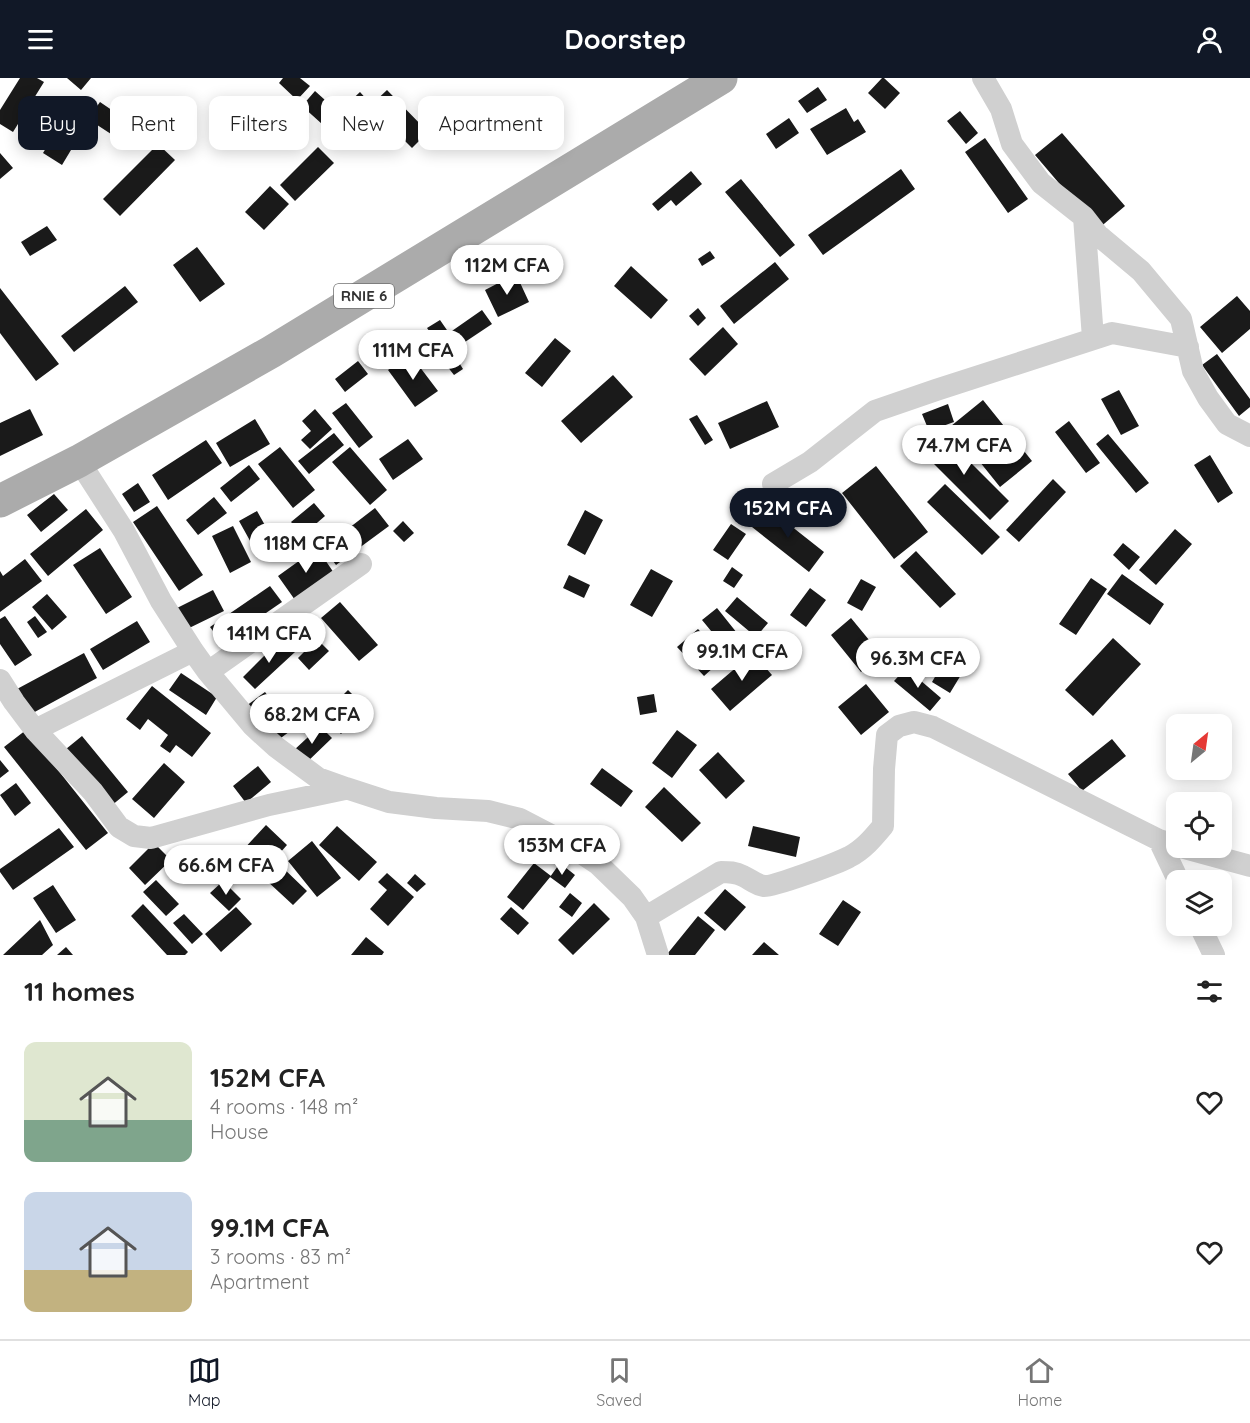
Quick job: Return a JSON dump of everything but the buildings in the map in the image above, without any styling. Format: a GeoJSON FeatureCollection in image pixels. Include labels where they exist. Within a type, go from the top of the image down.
{"type":"FeatureCollection","features":[{"type":"Feature","properties":{"kind":"main road","name":"RNIE 6"},"geometry":{"type":"LineString","coordinates":[[0,501],[79,461],[271,352],[721,78]]}},
{"type":"Feature","properties":{"kind":"street"},"geometry":{"type":"LineString","coordinates":[[982,78],[1001,109],[1012,144],[1041,183],[1084,217],[1098,235],[1141,271],[1181,319],[1193,371],[1208,398],[1227,424],[1250,435]]}},
{"type":"Feature","properties":{"kind":"street"},"geometry":{"type":"LineString","coordinates":[[1084,217],[1093,338]]}},
{"type":"Feature","properties":{"kind":"street"},"geometry":{"type":"LineString","coordinates":[[773,484],[810,462],[875,411],[1093,338],[1112,333],[1188,347]]}},
{"type":"Feature","properties":{"kind":"street"},"geometry":{"type":"LineString","coordinates":[[79,461],[124,531],[161,601],[193,651],[253,726],[276,747],[318,778],[388,802],[488,811],[520,819],[568,844],[598,864],[632,897],[646,917],[657,955]]}},
{"type":"Feature","properties":{"kind":"street"},"geometry":{"type":"LineString","coordinates":[[208,672],[361,564]]}},
{"type":"Feature","properties":{"kind":"street"},"geometry":{"type":"LineString","coordinates":[[35,730],[193,651]]}},
{"type":"Feature","properties":{"kind":"street"},"geometry":{"type":"LineString","coordinates":[[0,680],[35,730],[93,792],[119,827],[134,836],[151,838],[269,805],[346,788]]}},
{"type":"Feature","properties":{"kind":"street"},"geometry":{"type":"LineString","coordinates":[[646,917],[721,872],[733,872],[765,886],[849,857],[869,843],[884,826],[884,769],[887,735],[899,726],[914,722],[933,728],[1166,843]]}},
{"type":"Feature","properties":{"kind":"street"},"geometry":{"type":"LineString","coordinates":[[1221,858],[1250,866]]}},
{"type":"Feature","properties":{"kind":"street"},"geometry":{"type":"LineString","coordinates":[[1205,936],[1214,955]]}}]}
